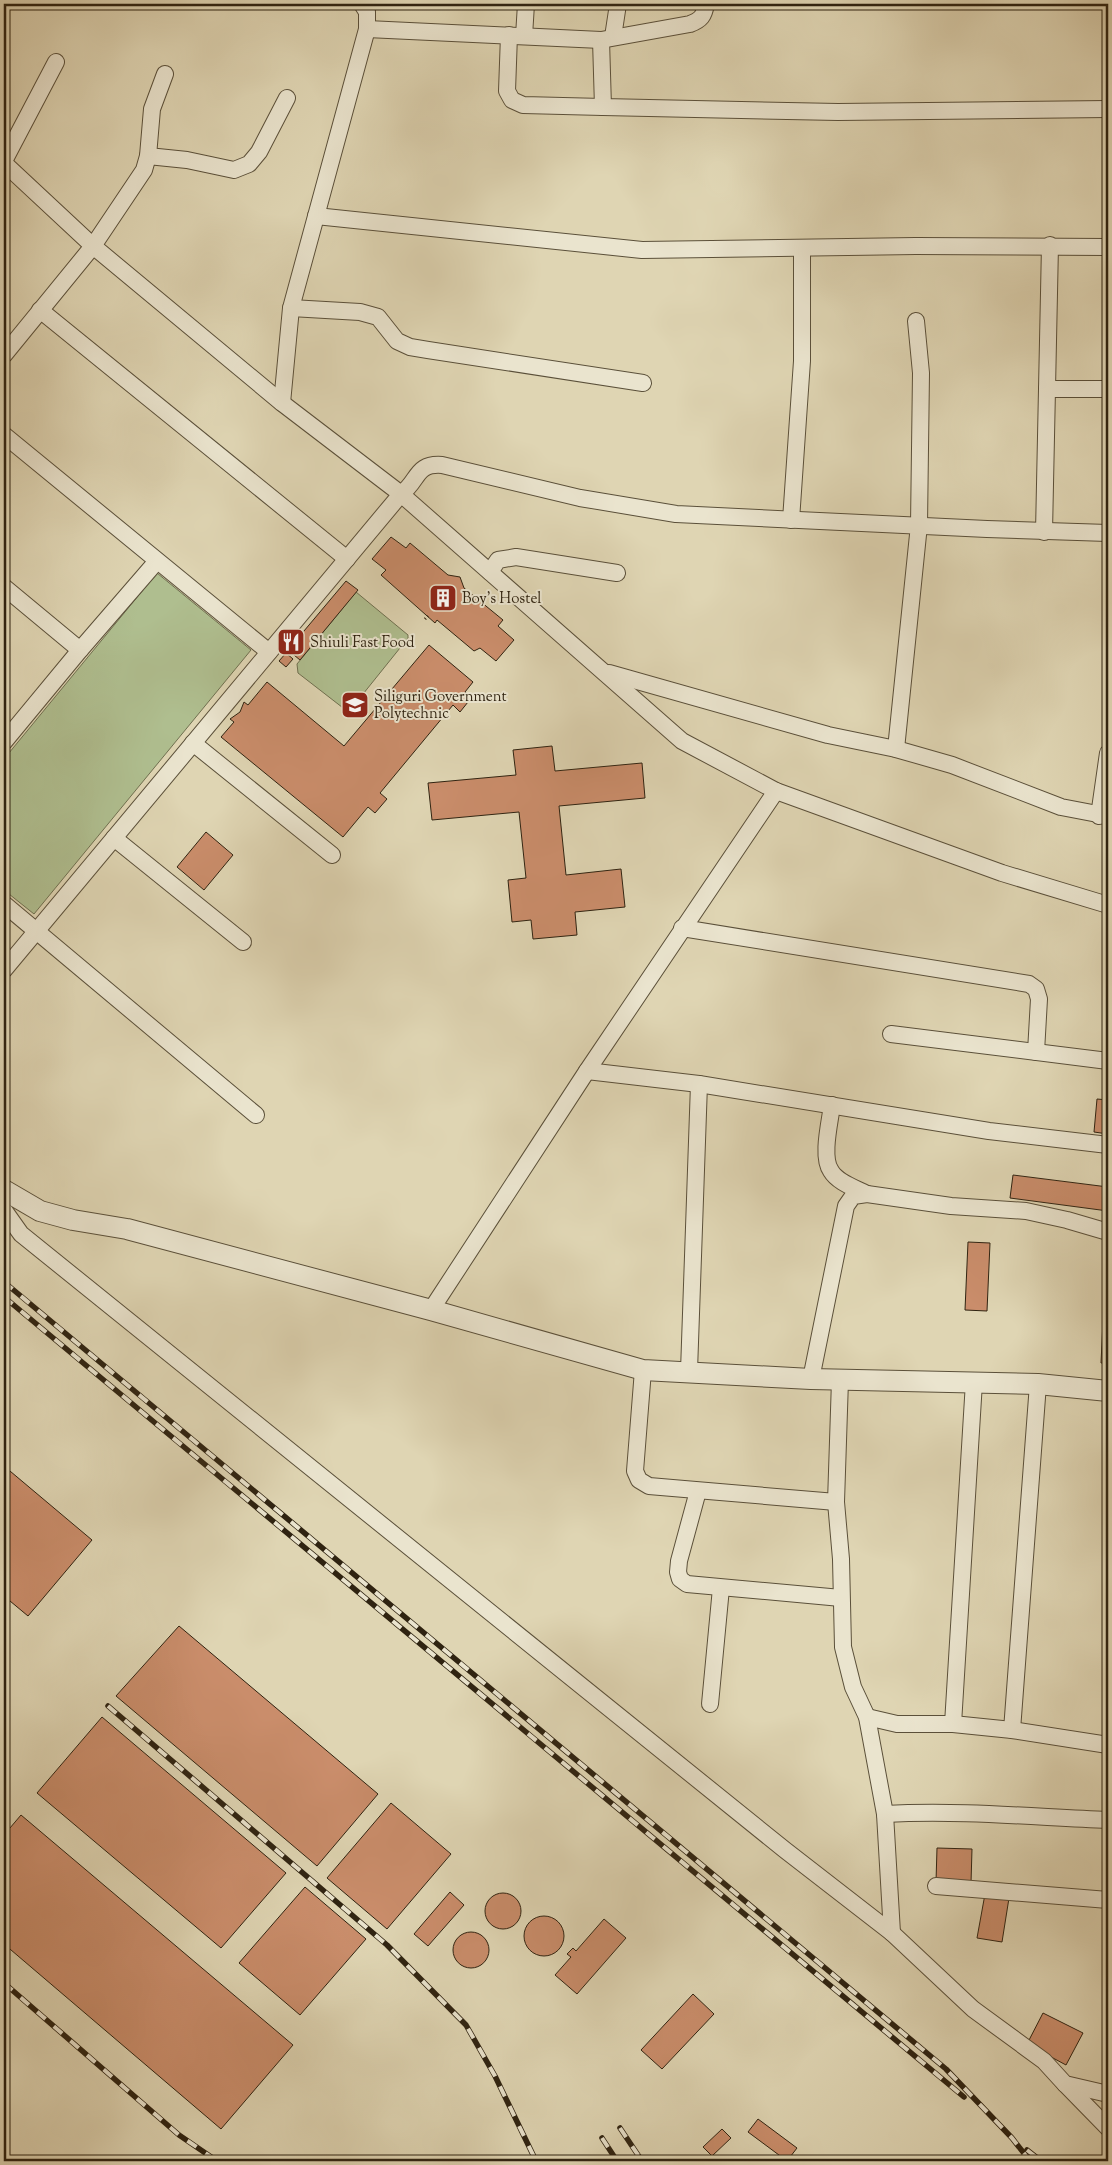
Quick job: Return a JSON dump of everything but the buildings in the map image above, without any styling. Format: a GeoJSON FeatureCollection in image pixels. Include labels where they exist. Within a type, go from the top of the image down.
{"type":"FeatureCollection","features":[{"type":"Feature","properties":{"kind":"street"},"geometry":{"type":"LineString","coordinates":[[282,403],[291,308],[367,29],[367,12],[362,4]]}},
{"type":"Feature","properties":{"kind":"street"},"geometry":{"type":"LineString","coordinates":[[526,4],[516,36],[507,91],[512,100],[523,105],[838,112],[1108,109]]}},
{"type":"Feature","properties":{"kind":"street"},"geometry":{"type":"LineString","coordinates":[[603,107],[607,39],[618,4]]}},
{"type":"Feature","properties":{"kind":"street"},"geometry":{"type":"LineString","coordinates":[[367,29],[607,39],[690,24],[699,20],[705,14],[706,4]]}},
{"type":"Feature","properties":{"kind":"street"},"geometry":{"type":"LineString","coordinates":[[56,62],[4,162],[92,246],[282,403],[401,494],[682,741],[776,791],[1002,873],[1108,904]]}},
{"type":"Feature","properties":{"kind":"street"},"geometry":{"type":"LineString","coordinates":[[4,355],[92,246],[144,170],[148,156],[152,109],[165,74]]}},
{"type":"Feature","properties":{"kind":"street"},"geometry":{"type":"LineString","coordinates":[[148,156],[187,160],[234,170],[249,164],[259,152],[286,98]]}},
{"type":"Feature","properties":{"kind":"street"},"geometry":{"type":"LineString","coordinates":[[316,216],[642,250],[1108,247]]}},
{"type":"Feature","properties":{"kind":"street"},"geometry":{"type":"LineString","coordinates":[[1044,532],[1050,246]]}},
{"type":"Feature","properties":{"kind":"street"},"geometry":{"type":"LineString","coordinates":[[791,520],[802,361],[802,248]]}},
{"type":"Feature","properties":{"kind":"street"},"geometry":{"type":"LineString","coordinates":[[291,308],[360,312],[378,317],[397,341],[419,348],[644,383]]}},
{"type":"Feature","properties":{"kind":"street"},"geometry":{"type":"LineString","coordinates":[[40,310],[347,566]]}},
{"type":"Feature","properties":{"kind":"street"},"geometry":{"type":"LineString","coordinates":[[896,749],[919,525],[920,372],[916,321]]}},
{"type":"Feature","properties":{"kind":"street"},"geometry":{"type":"LineString","coordinates":[[1047,389],[1108,389]]}},
{"type":"Feature","properties":{"kind":"street"},"geometry":{"type":"LineString","coordinates":[[4,435],[157,561],[268,660]]}},
{"type":"Feature","properties":{"kind":"street"},"geometry":{"type":"LineString","coordinates":[[4,970],[193,743],[268,660],[347,566],[401,494],[410,487],[420,470],[430,464],[442,465],[580,498],[676,514],[1044,532],[1108,533]]}},
{"type":"Feature","properties":{"kind":"street"},"geometry":{"type":"LineString","coordinates":[[490,572],[498,560],[516,557],[617,573]]}},
{"type":"Feature","properties":{"kind":"street"},"geometry":{"type":"LineString","coordinates":[[4,742],[157,561]]}},
{"type":"Feature","properties":{"kind":"street"},"geometry":{"type":"LineString","coordinates":[[4,587],[80,650]]}},
{"type":"Feature","properties":{"kind":"street"},"geometry":{"type":"LineString","coordinates":[[605,672],[828,735],[896,749],[952,765],[1061,807],[1104,816],[1108,753]]}},
{"type":"Feature","properties":{"kind":"street"},"geometry":{"type":"LineString","coordinates":[[193,743],[332,855]]}},
{"type":"Feature","properties":{"kind":"street"},"geometry":{"type":"LineString","coordinates":[[431,1310],[682,928],[776,791]]}},
{"type":"Feature","properties":{"kind":"street"},"geometry":{"type":"LineString","coordinates":[[114,838],[243,942]]}},
{"type":"Feature","properties":{"kind":"street"},"geometry":{"type":"LineString","coordinates":[[4,904],[256,1115]]}},
{"type":"Feature","properties":{"kind":"street"},"geometry":{"type":"LineString","coordinates":[[682,928],[1030,984],[1036,989],[1039,999],[1036,1052]]}},
{"type":"Feature","properties":{"kind":"street"},"geometry":{"type":"LineString","coordinates":[[891,1034],[1108,1060]]}},
{"type":"Feature","properties":{"kind":"street"},"geometry":{"type":"LineString","coordinates":[[587,1071],[699,1084],[989,1131],[1108,1145]]}},
{"type":"Feature","properties":{"kind":"street"},"geometry":{"type":"LineString","coordinates":[[689,1371],[699,1084]]}},
{"type":"Feature","properties":{"kind":"street"},"geometry":{"type":"LineString","coordinates":[[832,1105],[826,1146],[827,1162],[831,1172],[841,1181],[868,1194]]}},
{"type":"Feature","properties":{"kind":"street"},"geometry":{"type":"LineString","coordinates":[[4,1190],[40,1211],[73,1220],[127,1229],[431,1310],[644,1370],[811,1379],[1038,1384],[1108,1391]]}},
{"type":"Feature","properties":{"kind":"street"},"geometry":{"type":"LineString","coordinates":[[811,1379],[846,1206],[853,1196],[868,1194],[951,1206],[1026,1211],[1108,1232]]}},
{"type":"Feature","properties":{"kind":"street"},"geometry":{"type":"LineString","coordinates":[[4,1210],[21,1234],[70,1274],[785,1850],[892,1933],[973,2009],[1044,2061],[1108,2128]]}},
{"type":"Feature","properties":{"kind":"street"},"geometry":{"type":"LineString","coordinates":[[644,1370],[635,1470],[639,1480],[649,1486],[836,1502]]}},
{"type":"Feature","properties":{"kind":"street"},"geometry":{"type":"LineString","coordinates":[[840,1380],[836,1502],[841,1560],[843,1647],[853,1687],[867,1717],[885,1814],[892,1933]]}},
{"type":"Feature","properties":{"kind":"street"},"geometry":{"type":"LineString","coordinates":[[953,1724],[974,1382]]}},
{"type":"Feature","properties":{"kind":"street"},"geometry":{"type":"LineString","coordinates":[[1012,1730],[1038,1384]]}},
{"type":"Feature","properties":{"kind":"street"},"geometry":{"type":"LineString","coordinates":[[698,1491],[678,1572],[680,1579],[687,1584],[841,1598]]}},
{"type":"Feature","properties":{"kind":"street"},"geometry":{"type":"LineString","coordinates":[[710,1704],[721,1588]]}},
{"type":"Feature","properties":{"kind":"street"},"geometry":{"type":"LineString","coordinates":[[867,1717],[898,1724],[953,1724],[1012,1730],[1108,1745]]}},
{"type":"Feature","properties":{"kind":"street"},"geometry":{"type":"LineString","coordinates":[[885,1814],[932,1811],[970,1812],[1108,1820]]}},
{"type":"Feature","properties":{"kind":"street"},"geometry":{"type":"LineString","coordinates":[[936,1886],[1108,1900]]}},
{"type":"Feature","properties":{"kind":"street"},"geometry":{"type":"LineString","coordinates":[[1065,2084],[1108,2090]]}},
{"type":"Feature","properties":{"kind":"green space"},"geometry":{"type":"Polygon","coordinates":[[[157,573],[251,650],[34,914],[4,890],[4,759],[157,573]]]}},
{"type":"Feature","properties":{"kind":"green space"},"geometry":{"type":"Polygon","coordinates":[[[356,592],[408,635],[408,638],[351,709],[347,711],[298,673],[297,664],[356,592]]]}},
{"type":"Feature","properties":{"kind":"railway"},"geometry":{"type":"LineString","coordinates":[[4,1282],[946,2069],[1012,2138],[1030,2161]]}},
{"type":"Feature","properties":{"kind":"railway"},"geometry":{"type":"LineString","coordinates":[[4,1297],[964,2097]]}},
{"type":"Feature","properties":{"kind":"railway"},"geometry":{"type":"LineString","coordinates":[[108,1706],[387,1945],[466,2025],[495,2076],[536,2161]]}},
{"type":"Feature","properties":{"kind":"railway"},"geometry":{"type":"LineString","coordinates":[[4,1983],[179,2135],[217,2161]]}},
{"type":"Feature","properties":{"kind":"railway"},"geometry":{"type":"LineString","coordinates":[[620,2128],[642,2161]]}},
{"type":"Feature","properties":{"kind":"railway"},"geometry":{"type":"LineString","coordinates":[[602,2138],[617,2161]]}},
{"type":"Feature","properties":{"kind":"railway"},"geometry":{"type":"LineString","coordinates":[[1027,2150],[1041,2161]]}},
{"type":"Feature","properties":{"kind":"place","name":"Boy's Hostel"},"geometry":{"type":"Point","coordinates":[443,598]}},
{"type":"Feature","properties":{"kind":"place","name":"Shiuli Fast Food"},"geometry":{"type":"Point","coordinates":[291,642]}},
{"type":"Feature","properties":{"kind":"place","name":"Siliguri Government Polytechnic"},"geometry":{"type":"Point","coordinates":[355,705]}}]}
